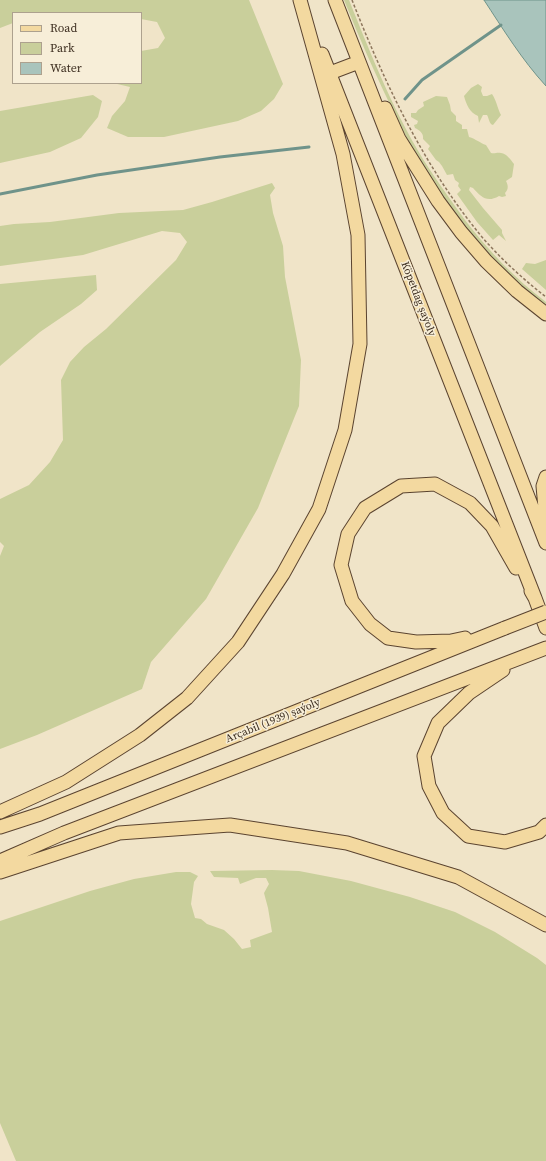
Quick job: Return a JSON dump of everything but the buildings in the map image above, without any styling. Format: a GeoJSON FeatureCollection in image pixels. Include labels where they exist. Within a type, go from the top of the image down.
{"type":"FeatureCollection","features":[{"type":"Feature","properties":{"kind":"main road","name":"Köpetdag şaýoly"},"geometry":{"type":"LineString","coordinates":[[300,0],[330,73],[535,598]]}},
{"type":"Feature","properties":{"kind":"main road"},"geometry":{"type":"LineString","coordinates":[[0,812],[66,782],[140,735],[187,698],[238,642],[283,574],[319,509],[345,430],[360,344],[358,235],[343,154],[300,0]]}},
{"type":"Feature","properties":{"kind":"main road"},"geometry":{"type":"LineString","coordinates":[[335,0],[546,543]]}},
{"type":"Feature","properties":{"kind":"main road"},"geometry":{"type":"LineString","coordinates":[[335,0],[399,139],[438,201],[461,232],[486,261],[517,291],[546,314]]}},
{"type":"Feature","properties":{"kind":"main road"},"geometry":{"type":"LineString","coordinates":[[330,73],[359,62]]}},
{"type":"Feature","properties":{"kind":"main road"},"geometry":{"type":"LineString","coordinates":[[546,477],[543,486],[546,519]]}},
{"type":"Feature","properties":{"kind":"main road"},"geometry":{"type":"LineString","coordinates":[[505,628],[452,641],[416,642],[388,638],[370,624],[352,601],[341,565],[348,534],[365,508],[401,486],[435,484],[470,503],[492,526],[535,598],[546,628]]}},
{"type":"Feature","properties":{"kind":"main road","name":"Arçabil (1939) şaýoly"},"geometry":{"type":"LineString","coordinates":[[0,827],[47,811],[546,612]]}},
{"type":"Feature","properties":{"kind":"main road"},"geometry":{"type":"LineString","coordinates":[[0,861],[64,833],[546,648]]}},
{"type":"Feature","properties":{"kind":"main road"},"geometry":{"type":"LineString","coordinates":[[521,658],[469,693],[438,723],[424,756],[429,786],[443,813],[468,836],[505,842],[539,832],[546,825]]}},
{"type":"Feature","properties":{"kind":"main road"},"geometry":{"type":"LineString","coordinates":[[0,872],[119,833],[230,825],[347,844],[458,877],[546,925]]}},
{"type":"Feature","properties":{"kind":"path"},"geometry":{"type":"LineString","coordinates":[[352,0],[384,77],[432,169],[461,211],[483,238],[519,275],[546,298]]}},
{"type":"Feature","properties":{"kind":"green space"},"geometry":{"type":"Polygon","coordinates":[[[0,0],[249,0],[283,84],[274,99],[261,111],[238,121],[164,137],[128,137],[107,128],[112,116],[125,101],[130,87],[117,84],[142,84],[142,51],[158,48],[165,38],[157,22],[142,19],[142,12],[12,12],[12,23],[0,28],[0,0]]]}},
{"type":"Feature","properties":{"kind":"green space"},"geometry":{"type":"Polygon","coordinates":[[[344,0],[349,0],[395,108],[406,130],[434,176],[465,220],[483,242],[502,264],[546,302],[546,306],[506,272],[463,224],[435,186],[419,161],[396,117],[356,30],[344,0]]]}},
{"type":"Feature","properties":{"kind":"green space"},"geometry":{"type":"Polygon","coordinates":[[[478,84],[482,87],[481,91],[483,96],[492,94],[501,115],[493,125],[487,115],[483,115],[479,123],[478,116],[475,115],[469,108],[466,102],[464,96],[471,88],[478,84]]]}},
{"type":"Feature","properties":{"kind":"green space"},"geometry":{"type":"Polygon","coordinates":[[[93,95],[102,101],[98,117],[81,138],[50,152],[0,163],[0,111],[93,95]]]}},
{"type":"Feature","properties":{"kind":"green space"},"geometry":{"type":"Polygon","coordinates":[[[436,96],[447,97],[451,111],[456,116],[456,121],[462,125],[462,129],[467,129],[469,137],[486,145],[491,153],[500,153],[509,157],[514,164],[512,177],[506,181],[508,187],[505,193],[506,196],[488,199],[484,198],[473,188],[470,187],[469,190],[502,230],[506,241],[499,235],[493,240],[477,222],[457,194],[461,190],[458,186],[459,183],[455,180],[453,174],[447,175],[442,166],[428,149],[430,146],[423,139],[422,133],[415,128],[414,125],[417,124],[418,121],[411,117],[411,113],[416,113],[424,106],[423,102],[436,96]]]}},
{"type":"Feature","properties":{"kind":"green space"},"geometry":{"type":"Polygon","coordinates":[[[272,183],[275,188],[270,195],[273,213],[283,246],[285,277],[301,360],[299,406],[258,508],[206,599],[151,662],[142,689],[37,735],[0,749],[0,556],[4,546],[0,542],[0,499],[29,485],[50,462],[63,440],[61,380],[70,362],[176,260],[187,242],[180,233],[162,231],[83,255],[0,266],[0,226],[50,222],[119,213],[183,210],[272,183]]]}},
{"type":"Feature","properties":{"kind":"green space"},"geometry":{"type":"Polygon","coordinates":[[[546,260],[546,290],[522,269],[526,263],[535,264],[546,260]]]}},
{"type":"Feature","properties":{"kind":"green space"},"geometry":{"type":"Polygon","coordinates":[[[96,275],[97,290],[81,304],[40,332],[0,366],[0,284],[96,275]]]}},
{"type":"Feature","properties":{"kind":"green space"},"geometry":{"type":"Polygon","coordinates":[[[210,871],[299,871],[351,881],[410,897],[455,912],[495,932],[546,965],[546,1161],[16,1161],[0,1123],[0,921],[90,891],[134,879],[176,872],[190,872],[198,876],[194,882],[191,904],[195,918],[201,919],[207,924],[224,930],[242,949],[251,947],[250,940],[272,932],[264,893],[269,884],[266,878],[256,878],[240,884],[238,878],[214,877],[210,871]]]}},
{"type":"Feature","properties":{"kind":"water"},"geometry":{"type":"Polygon","coordinates":[[[484,0],[546,0],[546,86],[521,55],[484,0]]]}},
{"type":"Feature","properties":{"kind":"waterway"},"geometry":{"type":"LineString","coordinates":[[405,99],[422,80],[501,25]]}},
{"type":"Feature","properties":{"kind":"waterway"},"geometry":{"type":"LineString","coordinates":[[0,194],[97,175],[220,157],[309,147]]}}]}
